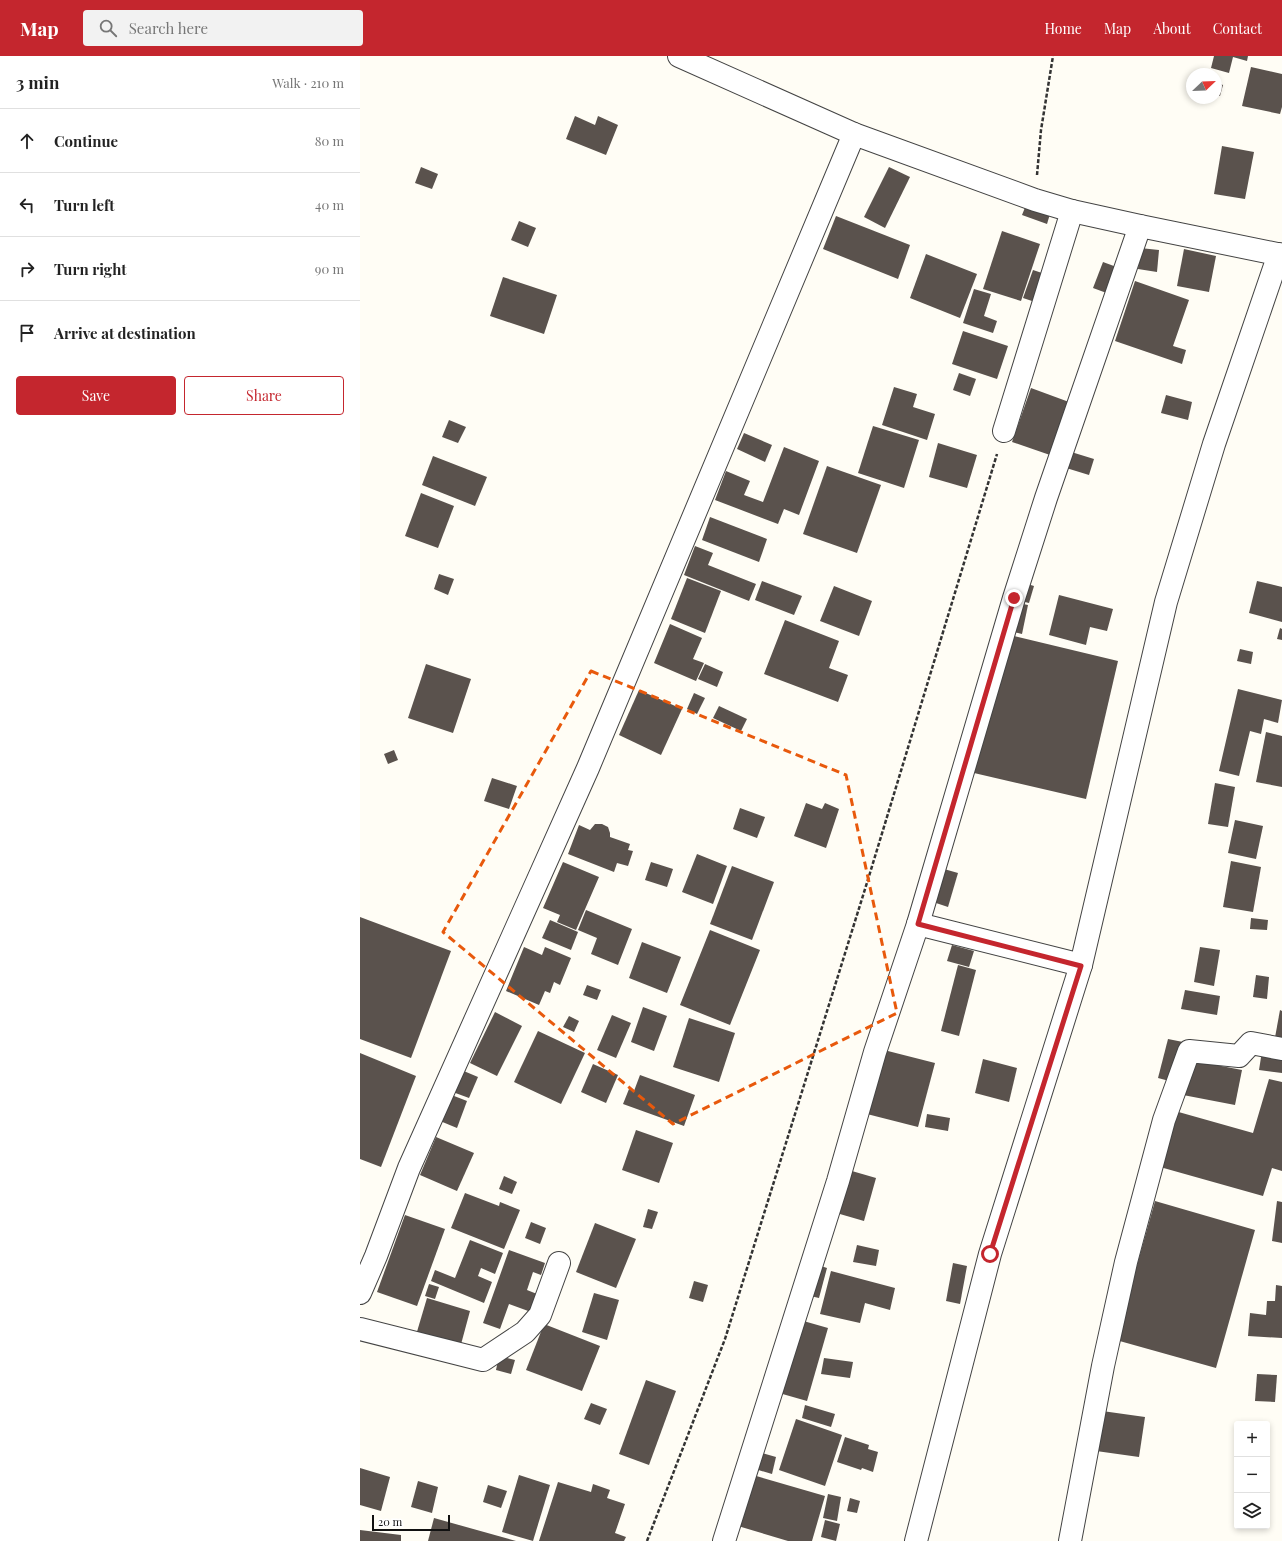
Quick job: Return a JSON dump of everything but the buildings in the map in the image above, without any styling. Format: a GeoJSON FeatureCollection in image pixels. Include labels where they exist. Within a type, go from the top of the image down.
{"type":"FeatureCollection","features":[{"type":"Feature","properties":{"kind":"street"},"geometry":{"type":"LineString","coordinates":[[679,56],[854,134],[1035,200],[1072,211],[1140,226],[1280,254],[1214,444],[1166,602],[1081,966],[990,1254],[916,1541]]}},
{"type":"Feature","properties":{"kind":"street"},"geometry":{"type":"LineString","coordinates":[[360,1293],[376,1256],[409,1168],[588,768],[854,134]]}},
{"type":"Feature","properties":{"kind":"street"},"geometry":{"type":"LineString","coordinates":[[1004,431],[1072,211]]}},
{"type":"Feature","properties":{"kind":"street"},"geometry":{"type":"LineString","coordinates":[[724,1541],[831,1204],[875,1052],[918,924],[1014,598],[1046,498],[1140,226]]}},
{"type":"Feature","properties":{"kind":"street"},"geometry":{"type":"LineString","coordinates":[[918,924],[1081,966]]}},
{"type":"Feature","properties":{"kind":"street"},"geometry":{"type":"LineString","coordinates":[[1070,1541],[1103,1366],[1126,1262],[1164,1120],[1189,1051],[1239,1056],[1250,1043],[1282,1049]]}},
{"type":"Feature","properties":{"kind":"street"},"geometry":{"type":"LineString","coordinates":[[360,1329],[483,1360],[525,1332],[540,1315],[559,1263]]}},
{"type":"Feature","properties":{"kind":"path"},"geometry":{"type":"LineString","coordinates":[[1035,200],[1041,130],[1053,56]]}},
{"type":"Feature","properties":{"kind":"path"},"geometry":{"type":"LineString","coordinates":[[647,1541],[725,1339],[870,873],[1004,431]]}},
{"type":"Feature","properties":{"kind":"highlighted area"},"geometry":{"type":"Polygon","coordinates":[[[591,671],[846,775],[897,1013],[673,1124],[443,932],[591,671]]]}},
{"type":"Feature","properties":{"kind":"route"},"geometry":{"type":"LineString","coordinates":[[990,1254],[1081,966],[918,924],[1014,598]]}}]}
